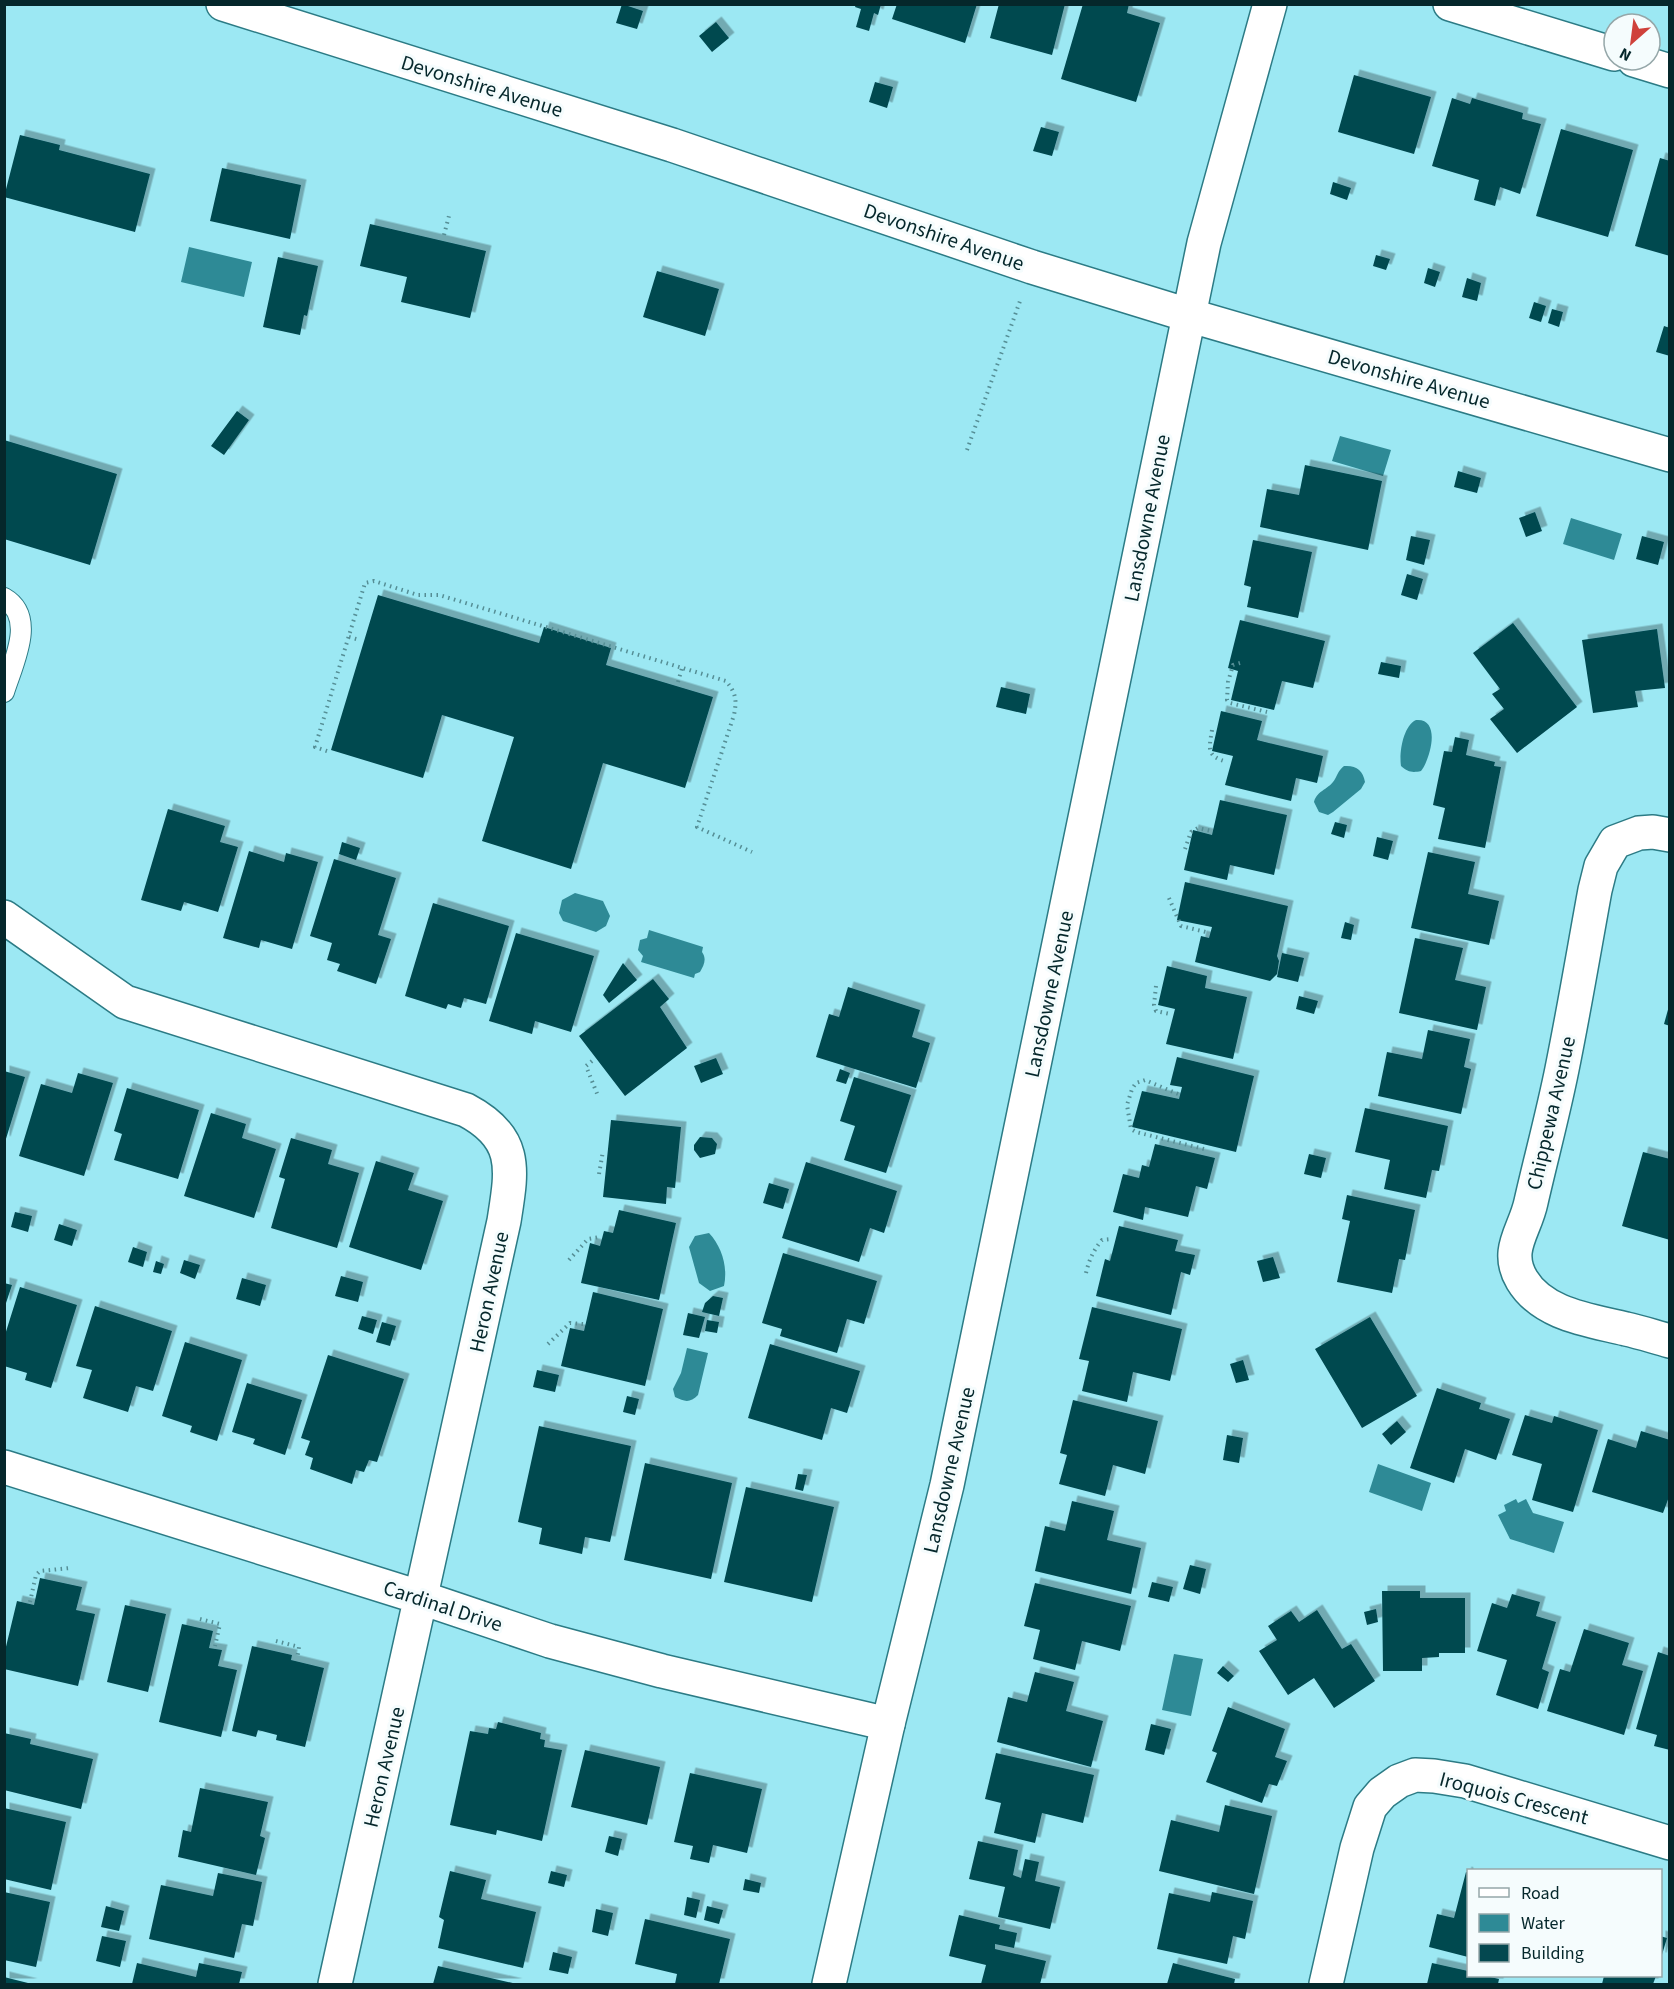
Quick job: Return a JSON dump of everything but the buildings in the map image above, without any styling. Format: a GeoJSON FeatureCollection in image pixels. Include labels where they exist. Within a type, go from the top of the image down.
{"type":"FeatureCollection","features":[{"type":"Feature","properties":{"kind":"street","name":"Devonshire Avenue"},"geometry":{"type":"LineString","coordinates":[[223,4],[660,141],[1032,267],[1188,315],[1670,455]]}},
{"type":"Feature","properties":{"kind":"street","name":"Lansdowne Avenue"},"geometry":{"type":"LineString","coordinates":[[830,1984],[888,1724],[955,1447],[1204,243],[1270,4]]}},
{"type":"Feature","properties":{"kind":"street"},"geometry":{"type":"LineString","coordinates":[[1450,4],[1602,50]]}},
{"type":"Feature","properties":{"kind":"street","name":"Chippewa Avenue"},"geometry":{"type":"LineString","coordinates":[[1670,836],[1653,832],[1639,833],[1615,842],[1601,866],[1562,1070],[1528,1213],[1514,1249],[1515,1263],[1522,1280],[1545,1302],[1572,1317],[1670,1341]]}},
{"type":"Feature","properties":{"kind":"street","name":"Heron Avenue"},"geometry":{"type":"LineString","coordinates":[[4,917],[125,1002],[466,1110],[482,1119],[495,1131],[509,1153],[510,1188],[502,1233],[336,1984]]}},
{"type":"Feature","properties":{"kind":"street","name":"Cardinal Drive"},"geometry":{"type":"LineString","coordinates":[[4,1467],[604,1656],[888,1724]]}},
{"type":"Feature","properties":{"kind":"street","name":"Iroquois Crescent"},"geometry":{"type":"LineString","coordinates":[[1326,1984],[1357,1848],[1370,1807],[1382,1793],[1399,1781],[1415,1775],[1465,1781],[1670,1843]]}},
{"type":"Feature","properties":{"kind":"lane"},"geometry":{"type":"LineString","coordinates":[[4,598],[13,603],[20,613],[22,624],[21,636],[4,692]]}},
{"type":"Feature","properties":{"kind":"path"},"geometry":{"type":"LineString","coordinates":[[444,235],[450,212]]}},
{"type":"Feature","properties":{"kind":"path"},"geometry":{"type":"LineString","coordinates":[[967,450],[1032,267]]}},
{"type":"Feature","properties":{"kind":"path"},"geometry":{"type":"LineString","coordinates":[[327,751],[315,747],[365,583],[374,581],[418,595],[439,595],[726,681],[734,691],[737,701],[731,726],[697,827],[752,852]]}},
{"type":"Feature","properties":{"kind":"path"},"geometry":{"type":"LineString","coordinates":[[349,637],[360,640]]}},
{"type":"Feature","properties":{"kind":"path"},"geometry":{"type":"LineString","coordinates":[[1240,663],[1233,665],[1228,682],[1227,700],[1230,703],[1267,712]]}},
{"type":"Feature","properties":{"kind":"path"},"geometry":{"type":"LineString","coordinates":[[678,682],[682,668]]}},
{"type":"Feature","properties":{"kind":"path"},"geometry":{"type":"LineString","coordinates":[[1212,730],[1209,749],[1211,755],[1227,762]]}},
{"type":"Feature","properties":{"kind":"path"},"geometry":{"type":"LineString","coordinates":[[1185,849],[1191,832],[1198,828],[1211,831]]}},
{"type":"Feature","properties":{"kind":"path"},"geometry":{"type":"LineString","coordinates":[[1169,898],[1181,926],[1206,932]]}},
{"type":"Feature","properties":{"kind":"path"},"geometry":{"type":"LineString","coordinates":[[1156,986],[1154,1005],[1156,1011],[1170,1014]]}},
{"type":"Feature","properties":{"kind":"path"},"geometry":{"type":"LineString","coordinates":[[592,1061],[586,1066],[598,1096]]}},
{"type":"Feature","properties":{"kind":"path"},"geometry":{"type":"LineString","coordinates":[[1178,1094],[1145,1080],[1136,1083],[1127,1105],[1131,1129],[1204,1149]]}},
{"type":"Feature","properties":{"kind":"path"},"geometry":{"type":"LineString","coordinates":[[599,1174],[603,1151]]}},
{"type":"Feature","properties":{"kind":"path"},"geometry":{"type":"LineString","coordinates":[[569,1260],[588,1239],[599,1237]]}},
{"type":"Feature","properties":{"kind":"path"},"geometry":{"type":"LineString","coordinates":[[1086,1273],[1094,1250],[1102,1240],[1112,1239]]}},
{"type":"Feature","properties":{"kind":"path"},"geometry":{"type":"LineString","coordinates":[[548,1344],[570,1323],[583,1324]]}},
{"type":"Feature","properties":{"kind":"path"},"geometry":{"type":"LineString","coordinates":[[30,1602],[36,1575],[40,1571],[70,1568]]}},
{"type":"Feature","properties":{"kind":"path"},"geometry":{"type":"LineString","coordinates":[[200,1619],[220,1624],[215,1646]]}},
{"type":"Feature","properties":{"kind":"path"},"geometry":{"type":"LineString","coordinates":[[276,1641],[300,1647],[297,1659]]}},
{"type":"Feature","properties":{"kind":"water"},"geometry":{"type":"Polygon","coordinates":[[[189,247],[252,262],[244,297],[181,282],[189,247]]]}},
{"type":"Feature","properties":{"kind":"water"},"geometry":{"type":"Polygon","coordinates":[[[1340,436],[1391,450],[1383,476],[1332,461],[1340,436]]]}},
{"type":"Feature","properties":{"kind":"water"},"geometry":{"type":"Polygon","coordinates":[[[1571,518],[1622,534],[1614,560],[1563,544],[1571,518]]]}},
{"type":"Feature","properties":{"kind":"water"},"geometry":{"type":"Polygon","coordinates":[[[1416,720],[1424,721],[1429,726],[1432,741],[1428,758],[1421,771],[1413,772],[1401,766],[1401,754],[1405,734],[1416,720]]]}},
{"type":"Feature","properties":{"kind":"water"},"geometry":{"type":"Polygon","coordinates":[[[1344,766],[1358,769],[1363,774],[1365,782],[1361,789],[1333,812],[1328,815],[1319,812],[1314,802],[1316,798],[1333,782],[1344,766]]]}},
{"type":"Feature","properties":{"kind":"water"},"geometry":{"type":"Polygon","coordinates":[[[575,893],[603,901],[610,916],[606,926],[596,932],[563,921],[559,913],[562,900],[575,893]]]}},
{"type":"Feature","properties":{"kind":"water"},"geometry":{"type":"Polygon","coordinates":[[[649,930],[703,947],[704,962],[700,972],[695,974],[694,978],[641,962],[643,956],[638,950],[640,940],[647,938],[649,930]]]}},
{"type":"Feature","properties":{"kind":"water"},"geometry":{"type":"Polygon","coordinates":[[[709,1233],[721,1251],[725,1272],[724,1286],[710,1291],[699,1283],[689,1247],[695,1236],[709,1233]]]}},
{"type":"Feature","properties":{"kind":"water"},"geometry":{"type":"Polygon","coordinates":[[[687,1348],[708,1353],[698,1395],[687,1401],[675,1397],[673,1389],[681,1373],[687,1348]]]}},
{"type":"Feature","properties":{"kind":"water"},"geometry":{"type":"Polygon","coordinates":[[[1378,1464],[1431,1483],[1422,1511],[1369,1492],[1378,1464]]]}},
{"type":"Feature","properties":{"kind":"water"},"geometry":{"type":"Polygon","coordinates":[[[1516,1499],[1518,1503],[1526,1499],[1533,1513],[1564,1522],[1554,1553],[1510,1539],[1498,1515],[1506,1511],[1504,1505],[1516,1499]]]}},
{"type":"Feature","properties":{"kind":"water"},"geometry":{"type":"Polygon","coordinates":[[[1174,1654],[1203,1659],[1191,1716],[1162,1710],[1174,1654]]]}}]}
